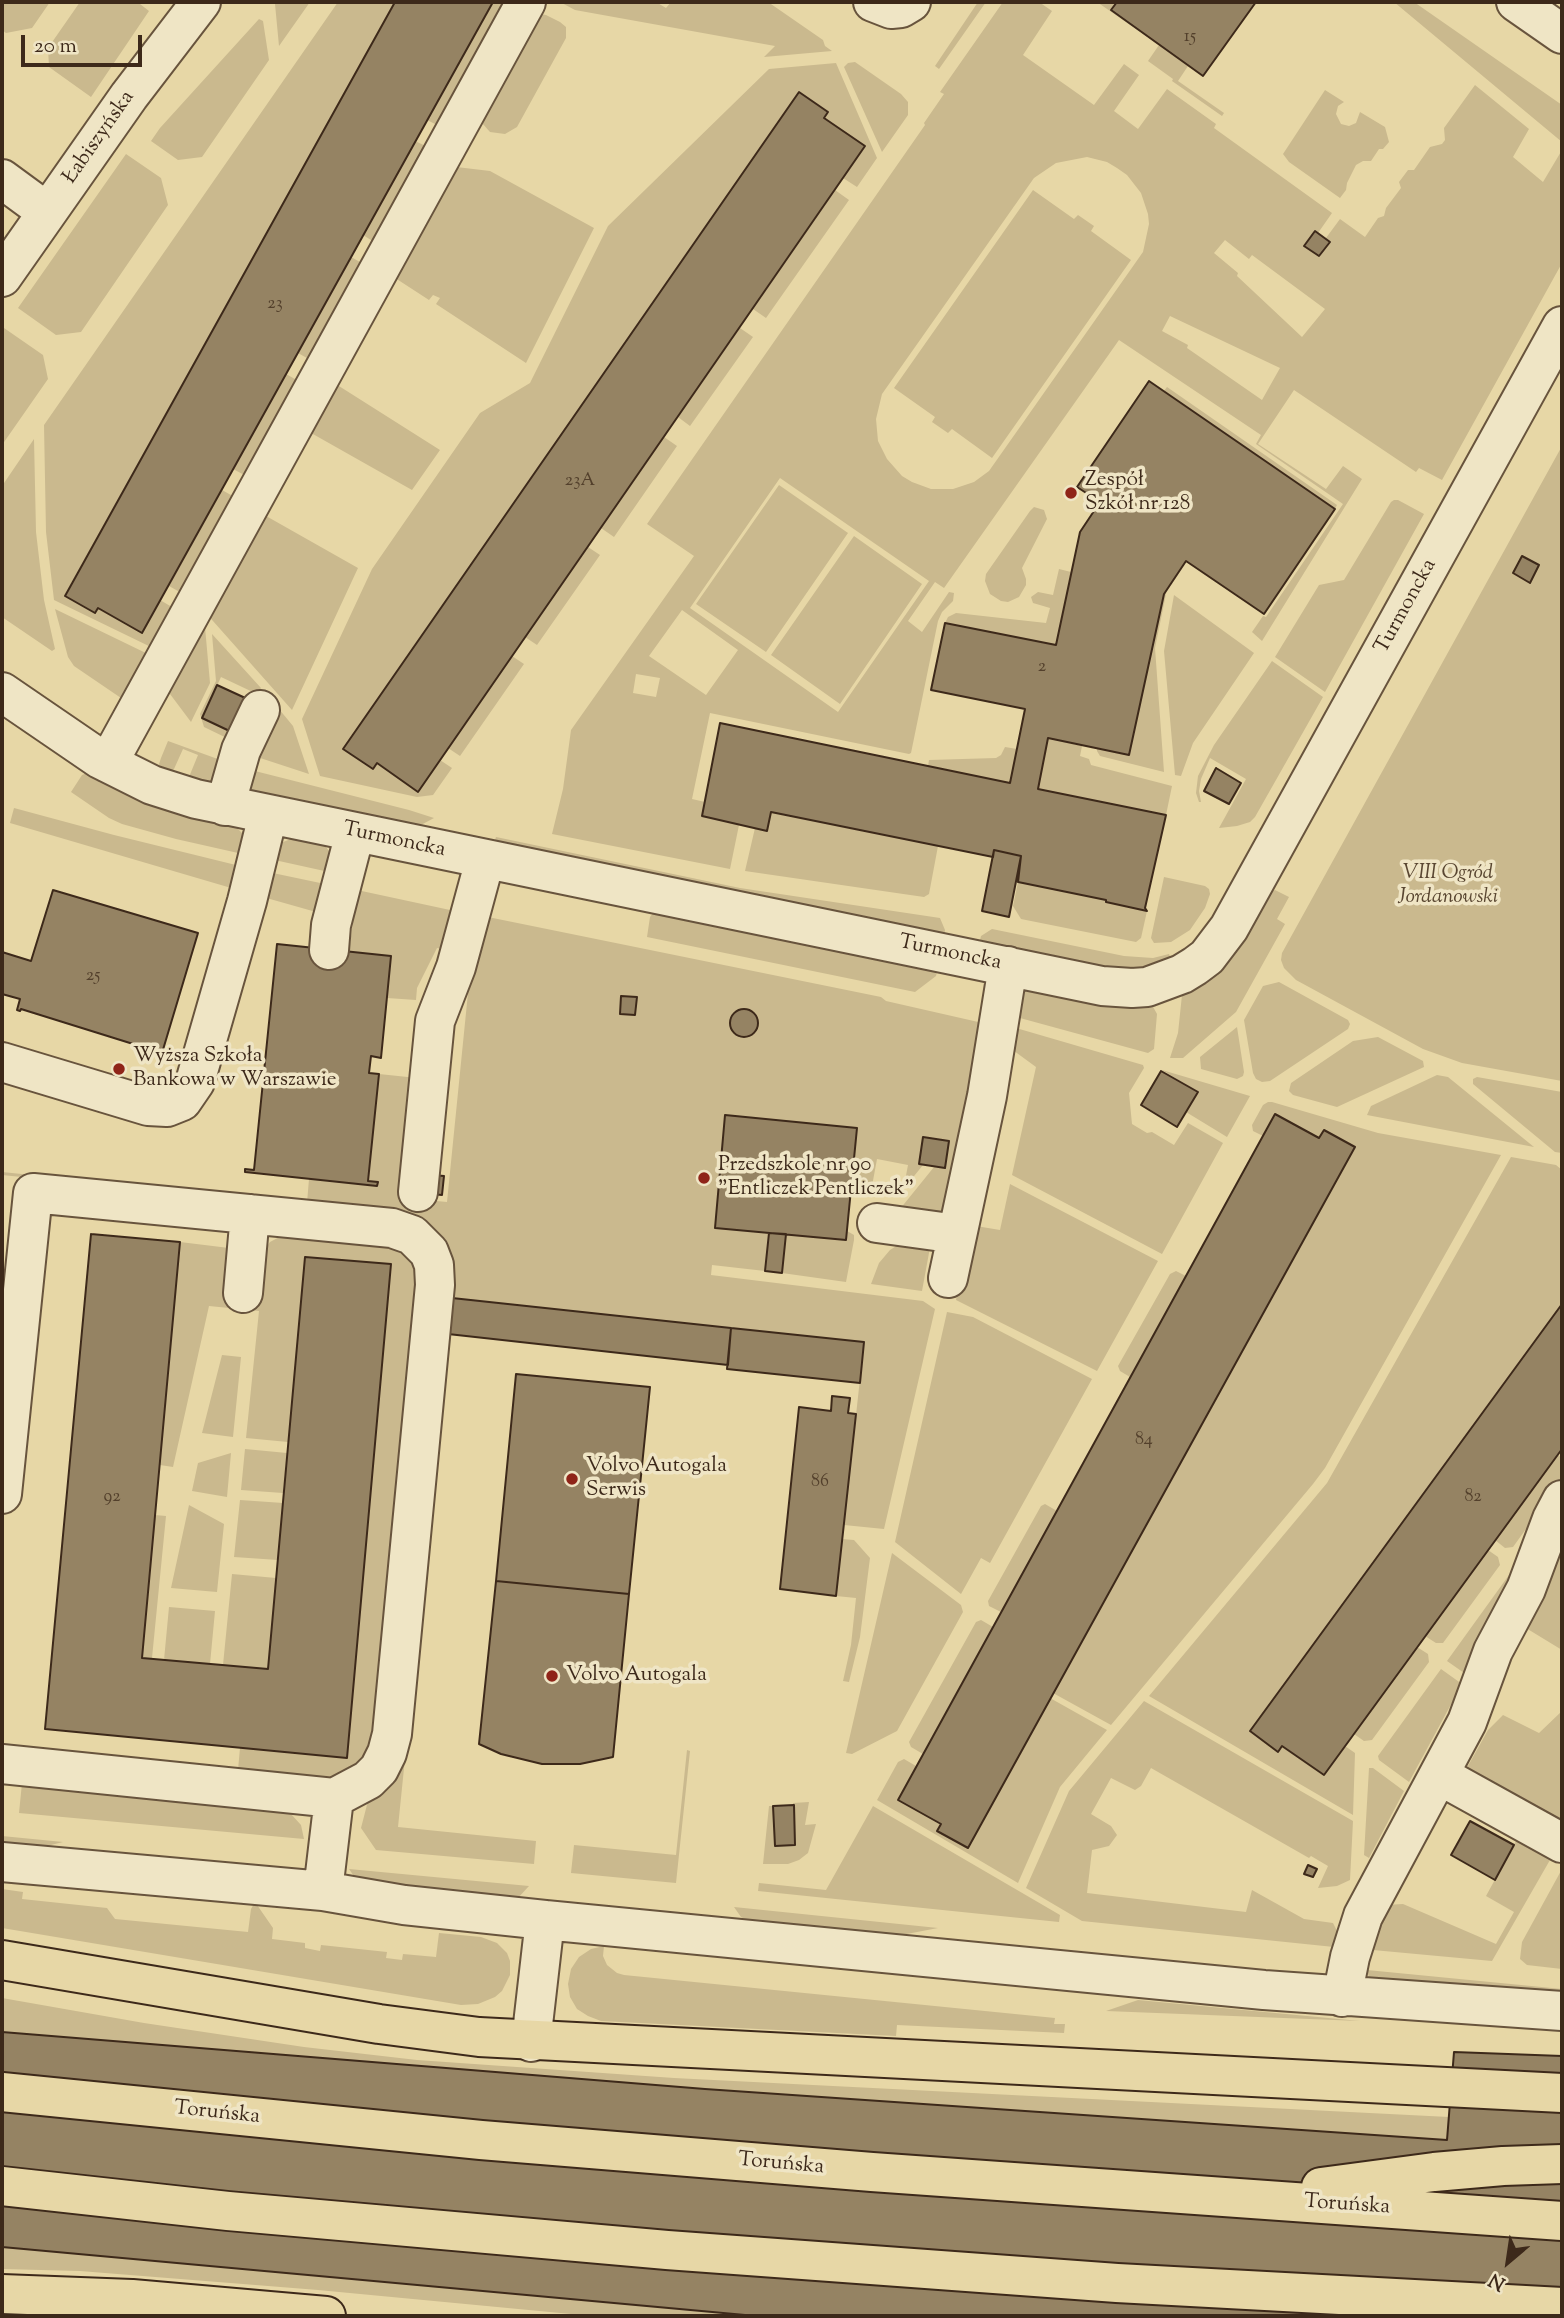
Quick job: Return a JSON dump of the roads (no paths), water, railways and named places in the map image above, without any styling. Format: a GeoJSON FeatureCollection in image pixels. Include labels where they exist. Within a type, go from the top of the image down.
{"type":"FeatureCollection","features":[{"type":"Feature","properties":{"kind":"main road"},"geometry":{"type":"LineString","coordinates":[[2,1960],[379,2024],[479,2038],[1562,2093]]}},
{"type":"Feature","properties":{"kind":"main road","name":"Toruńska"},"geometry":{"type":"LineString","coordinates":[[2,2092],[481,2140],[1562,2221]]}},
{"type":"Feature","properties":{"kind":"main road"},"geometry":{"type":"LineString","coordinates":[[1187,2195],[1243,2194],[1434,2172],[1562,2164]]}},
{"type":"Feature","properties":{"kind":"main road"},"geometry":{"type":"LineString","coordinates":[[2,2186],[228,2211],[667,2250],[1274,2292],[1562,2307]]}},
{"type":"Feature","properties":{"kind":"main road"},"geometry":{"type":"LineString","coordinates":[[1274,2292],[1466,2316]]}},
{"type":"Feature","properties":{"kind":"main road"},"geometry":{"type":"LineString","coordinates":[[2,2294],[146,2300],[326,2316]]}},
{"type":"Feature","properties":{"kind":"street","name":"Łabiszyńska"},"geometry":{"type":"LineString","coordinates":[[2,277],[129,96],[201,2]]}},
{"type":"Feature","properties":{"kind":"street"},"geometry":{"type":"LineString","coordinates":[[108,763],[526,2]]}},
{"type":"Feature","properties":{"kind":"street"},"geometry":{"type":"LineString","coordinates":[[873,2],[891,9],[901,8],[911,2]]}},
{"type":"Feature","properties":{"kind":"street"},"geometry":{"type":"LineString","coordinates":[[1527,5],[1562,34]]}},
{"type":"Feature","properties":{"kind":"street"},"geometry":{"type":"LineString","coordinates":[[2,179],[47,212]]}},
{"type":"Feature","properties":{"kind":"street","name":"Turmoncka"},"geometry":{"type":"LineString","coordinates":[[2,692],[108,763],[171,793],[268,816],[1102,986],[1147,986],[1182,974],[1207,957],[1219,944],[1562,326]]}},
{"type":"Feature","properties":{"kind":"street"},"geometry":{"type":"LineString","coordinates":[[225,806],[241,750],[260,710]]}},
{"type":"Feature","properties":{"kind":"street"},"geometry":{"type":"LineString","coordinates":[[2,1062],[148,1106],[167,1107],[182,1101],[195,1082],[247,901],[268,816]]}},
{"type":"Feature","properties":{"kind":"street"},"geometry":{"type":"LineString","coordinates":[[329,950],[331,925],[355,833]]}},
{"type":"Feature","properties":{"kind":"street"},"geometry":{"type":"LineString","coordinates":[[418,1192],[435,1021],[456,967],[485,860]]}},
{"type":"Feature","properties":{"kind":"street"},"geometry":{"type":"LineString","coordinates":[[948,1278],[987,1096],[1008,967]]}},
{"type":"Feature","properties":{"kind":"street"},"geometry":{"type":"LineString","coordinates":[[2,1494],[33,1193],[397,1229],[412,1235],[424,1245],[434,1265],[435,1285],[392,1734],[379,1769],[368,1780],[334,1798],[2,1764]]}},
{"type":"Feature","properties":{"kind":"street"},"geometry":{"type":"LineString","coordinates":[[243,1293],[250,1214]]}},
{"type":"Feature","properties":{"kind":"street"},"geometry":{"type":"LineString","coordinates":[[877,1223],[957,1234]]}},
{"type":"Feature","properties":{"kind":"street"},"geometry":{"type":"LineString","coordinates":[[1342,1997],[1350,1957],[1363,1916],[1472,1710],[1493,1651],[1526,1589],[1552,1519],[1562,1500]]}},
{"type":"Feature","properties":{"kind":"street"},"geometry":{"type":"LineString","coordinates":[[1438,1775],[1562,1843]]}},
{"type":"Feature","properties":{"kind":"street"},"geometry":{"type":"LineString","coordinates":[[323,1891],[334,1798]]}},
{"type":"Feature","properties":{"kind":"street"},"geometry":{"type":"LineString","coordinates":[[2,1862],[323,1891],[404,1905],[545,1920],[1342,1997],[1562,2011]]}},
{"type":"Feature","properties":{"kind":"street"},"geometry":{"type":"LineString","coordinates":[[531,2042],[545,1920]]}},
{"type":"Feature","properties":{"kind":"place","name":"Zespół Szkół nr 128"},"geometry":{"type":"Point","coordinates":[1071,493]}},
{"type":"Feature","properties":{"kind":"place","name":"Wyższa Szkoła Bankowa w Warszawie"},"geometry":{"type":"Point","coordinates":[119,1069]}},
{"type":"Feature","properties":{"kind":"place","name":"Przedszkole nr 90 \"Entliczek Pentliczek\""},"geometry":{"type":"Point","coordinates":[704,1178]}},
{"type":"Feature","properties":{"kind":"place","name":"Volvo Autogala Serwis"},"geometry":{"type":"Point","coordinates":[572,1479]}},
{"type":"Feature","properties":{"kind":"place","name":"Volvo Autogala"},"geometry":{"type":"Point","coordinates":[552,1676]}},
{"type":"Feature","properties":{"kind":"park label","name":"VIII Ogród Jordanowski"},"geometry":{"type":"Point","coordinates":[1448,886]}}]}
